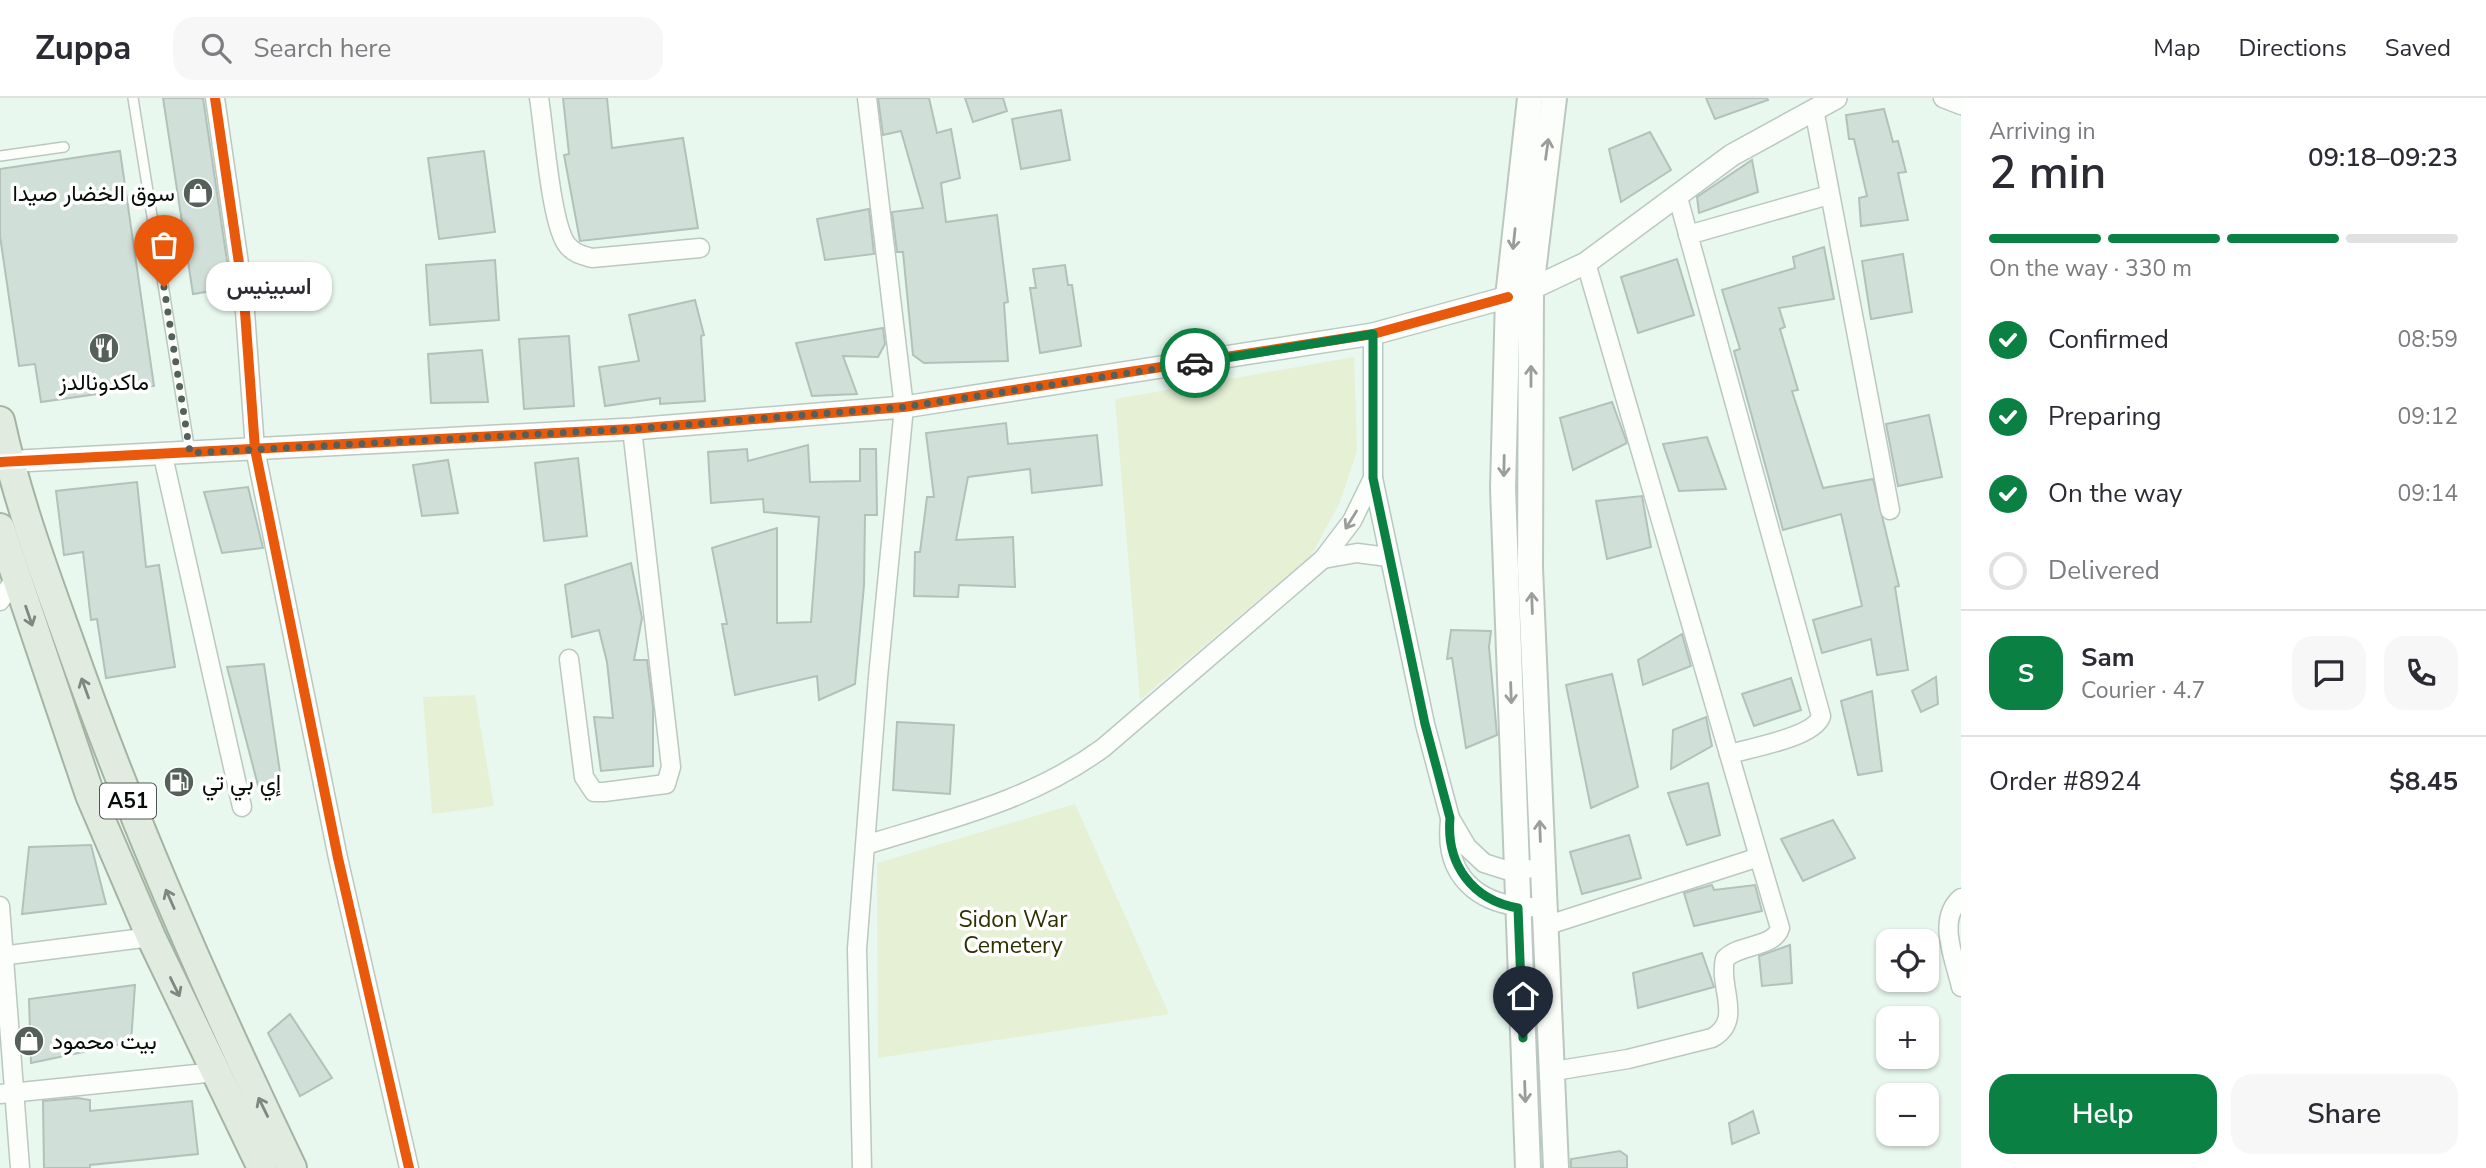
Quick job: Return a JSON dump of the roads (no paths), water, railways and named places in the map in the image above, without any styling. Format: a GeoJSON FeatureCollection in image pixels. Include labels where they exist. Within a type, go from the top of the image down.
{"type":"FeatureCollection","features":[{"type":"Feature","properties":{"kind":"highway","name":"A51"},"geometry":{"type":"LineString","coordinates":[[0,421],[5,462],[119,781],[243,1065],[292,1168]]}},
{"type":"Feature","properties":{"kind":"highway","name":"A51"},"geometry":{"type":"LineString","coordinates":[[0,528],[90,795],[151,937],[262,1168]]}},
{"type":"Feature","properties":{"kind":"main road"},"geometry":{"type":"LineString","coordinates":[[1528,1168],[1518,908],[1529,869],[1530,568],[1520,293],[1530,98]]}},
{"type":"Feature","properties":{"kind":"main road"},"geometry":{"type":"LineString","coordinates":[[1520,293],[1554,98]]}},
{"type":"Feature","properties":{"kind":"main road"},"geometry":{"type":"LineString","coordinates":[[1529,869],[1545,916],[1554,1071],[1556,1168]]}},
{"type":"Feature","properties":{"kind":"street"},"geometry":{"type":"LineString","coordinates":[[215,98],[244,298],[255,449],[338,858],[409,1168]]}},
{"type":"Feature","properties":{"kind":"street"},"geometry":{"type":"LineString","coordinates":[[539,98],[557,221],[566,244],[576,254],[592,258],[700,248]]}},
{"type":"Feature","properties":{"kind":"street"},"geometry":{"type":"LineString","coordinates":[[862,1168],[855,994],[878,677],[904,407],[867,98]]}},
{"type":"Feature","properties":{"kind":"street"},"geometry":{"type":"LineString","coordinates":[[5,462],[163,456],[632,429],[904,407],[1373,334],[1520,293],[1587,263],[1732,155],[1836,98]]}},
{"type":"Feature","properties":{"kind":"street"},"geometry":{"type":"LineString","coordinates":[[1943,98],[1961,105]]}},
{"type":"Feature","properties":{"kind":"street"},"geometry":{"type":"LineString","coordinates":[[1815,109],[1890,510]]}},
{"type":"Feature","properties":{"kind":"street"},"geometry":{"type":"LineString","coordinates":[[1677,194],[1821,716],[1820,722],[1807,732],[1729,754]]}},
{"type":"Feature","properties":{"kind":"street"},"geometry":{"type":"LineString","coordinates":[[1689,235],[1829,195]]}},
{"type":"Feature","properties":{"kind":"street"},"geometry":{"type":"LineString","coordinates":[[1554,1071],[1628,1059],[1712,1038],[1721,1033],[1730,1015],[1725,959],[1731,952],[1774,938],[1780,928],[1587,263]]}},
{"type":"Feature","properties":{"kind":"street"},"geometry":{"type":"LineString","coordinates":[[1373,334],[1373,478],[1425,724],[1450,818],[1467,847],[1484,863],[1506,870],[1529,869]]}},
{"type":"Feature","properties":{"kind":"street"},"geometry":{"type":"LineString","coordinates":[[569,659],[584,777],[594,792],[666,784],[671,767],[632,429]]}},
{"type":"Feature","properties":{"kind":"street"},"geometry":{"type":"LineString","coordinates":[[163,456],[242,807]]}},
{"type":"Feature","properties":{"kind":"street"},"geometry":{"type":"LineString","coordinates":[[866,845],[1014,798],[1074,768],[1103,748],[1323,559],[1352,521],[1373,478]]}},
{"type":"Feature","properties":{"kind":"street"},"geometry":{"type":"LineString","coordinates":[[1323,559],[1357,554],[1388,557]]}},
{"type":"Feature","properties":{"kind":"street"},"geometry":{"type":"LineString","coordinates":[[0,601],[16,577]]}},
{"type":"Feature","properties":{"kind":"street"},"geometry":{"type":"LineString","coordinates":[[1450,818],[1449,832],[1454,860],[1469,884],[1491,901],[1545,916],[1759,857]]}},
{"type":"Feature","properties":{"kind":"street"},"geometry":{"type":"LineString","coordinates":[[1961,898],[1953,906],[1947,925],[1961,987]]}},
{"type":"Feature","properties":{"kind":"street"},"geometry":{"type":"LineString","coordinates":[[0,906],[7,1094],[20,1168]]}},
{"type":"Feature","properties":{"kind":"street"},"geometry":{"type":"LineString","coordinates":[[2,956],[151,937]]}},
{"type":"Feature","properties":{"kind":"street"},"geometry":{"type":"LineString","coordinates":[[7,1094],[216,1073]]}},
{"type":"Feature","properties":{"kind":"lane"},"geometry":{"type":"LineString","coordinates":[[133,98],[190,453]]}},
{"type":"Feature","properties":{"kind":"lane"},"geometry":{"type":"LineString","coordinates":[[0,156],[64,146]]}},
{"type":"Feature","properties":{"kind":"place","name":"سوق الخضار صيدا"},"geometry":{"type":"Point","coordinates":[198,193]}},
{"type":"Feature","properties":{"kind":"place","name":"اسبينيس"},"geometry":{"type":"Point","coordinates":[164,287]}},
{"type":"Feature","properties":{"kind":"place","name":"ماكدونالدز"},"geometry":{"type":"Point","coordinates":[104,348]}},
{"type":"Feature","properties":{"kind":"place","name":"إي بي تي"},"geometry":{"type":"Point","coordinates":[179,782]}},
{"type":"Feature","properties":{"kind":"place","name":"بيت محمود"},"geometry":{"type":"Point","coordinates":[29,1041]}},
{"type":"Feature","properties":{"kind":"park label","name":"Sidon War Cemetery"},"geometry":{"type":"Point","coordinates":[1013,932]}}]}
